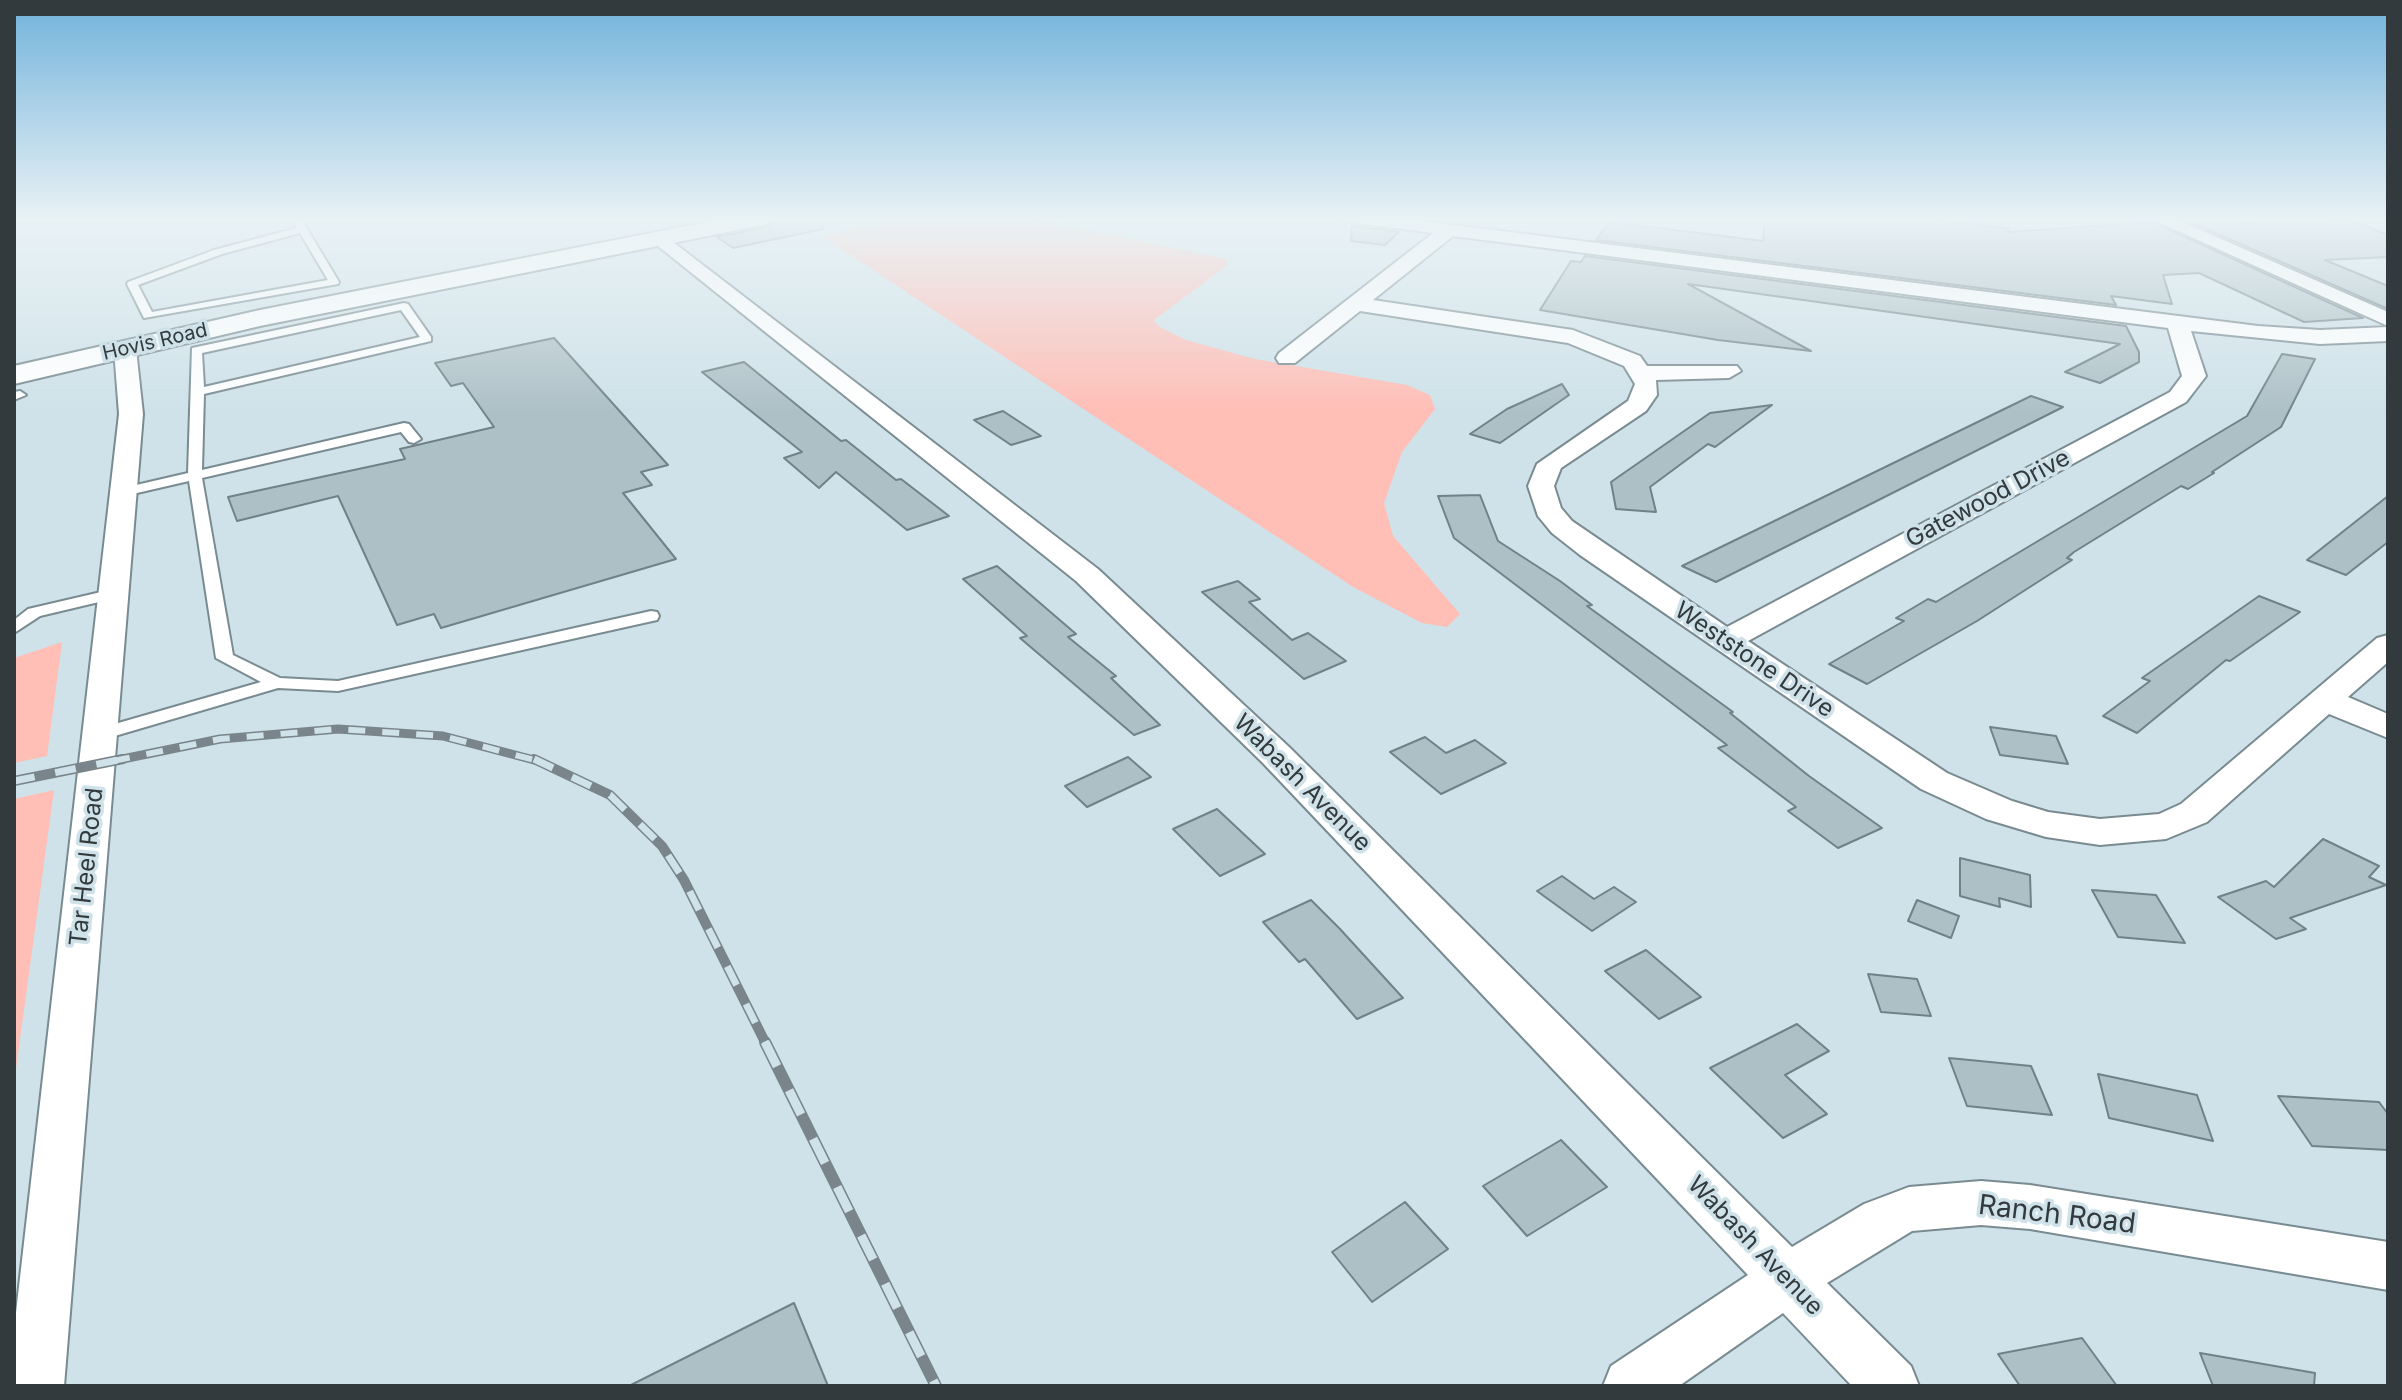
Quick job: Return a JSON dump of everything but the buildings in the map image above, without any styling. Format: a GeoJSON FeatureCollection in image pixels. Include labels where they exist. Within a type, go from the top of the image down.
{"type":"FeatureCollection","features":[{"type":"Feature","properties":{"kind":"street","name":"Hovis Road"},"geometry":{"type":"LineString","coordinates":[[16,389],[125,349],[436,282]]}},
{"type":"Feature","properties":{"kind":"street","name":"Wabash Avenue"},"geometry":{"type":"LineString","coordinates":[[716,282],[1087,575],[1276,755],[1891,1386]]}},
{"type":"Feature","properties":{"kind":"street"},"geometry":{"type":"LineString","coordinates":[[1287,358],[1383,282]]}},
{"type":"Feature","properties":{"kind":"street"},"geometry":{"type":"LineString","coordinates":[[1865,282],[2282,335],[2388,334]]}},
{"type":"Feature","properties":{"kind":"street"},"geometry":{"type":"LineString","coordinates":[[2303,282],[2388,320]]}},
{"type":"Feature","properties":{"kind":"street"},"geometry":{"type":"LineString","coordinates":[[1356,304],[1573,337],[1616,352],[1643,373],[1729,371]]}},
{"type":"Feature","properties":{"kind":"street","name":"Gatewood Drive"},"geometry":{"type":"LineString","coordinates":[[1726,640],[2178,397],[2194,376],[2177,322]]}},
{"type":"Feature","properties":{"kind":"street","name":"Tar Heel Road"},"geometry":{"type":"LineString","coordinates":[[36,1386],[131,414],[125,349]]}},
{"type":"Feature","properties":{"kind":"street","name":"Weststone Drive"},"geometry":{"type":"LineString","coordinates":[[1643,373],[1647,384],[1645,395],[1637,406],[1550,464],[1541,486],[1544,502],[1562,527],[1934,781],[1999,810],[2046,824],[2100,832],[2166,826],[2194,813],[2388,645]]}},
{"type":"Feature","properties":{"kind":"street"},"geometry":{"type":"LineString","coordinates":[[2325,700],[2388,727]]}},
{"type":"Feature","properties":{"kind":"street","name":"Ranch Road"},"geometry":{"type":"LineString","coordinates":[[1631,1386],[1787,1279],[1882,1220],[1909,1209],[1981,1203],[2030,1207],[2388,1266]]}},
{"type":"Feature","properties":{"kind":"lane"},"geometry":{"type":"LineString","coordinates":[[136,282],[132,284],[148,316],[332,282]]}},
{"type":"Feature","properties":{"kind":"lane"},"geometry":{"type":"LineString","coordinates":[[224,287],[226,302]]}},
{"type":"Feature","properties":{"kind":"lane"},"geometry":{"type":"LineString","coordinates":[[198,392],[427,339],[404,306],[196,351],[195,476],[225,658],[277,683]]}},
{"type":"Feature","properties":{"kind":"lane"},"geometry":{"type":"LineString","coordinates":[[124,492],[404,427],[414,439]]}},
{"type":"Feature","properties":{"kind":"lane"},"geometry":{"type":"LineString","coordinates":[[14,628],[34,612],[114,594]]}},
{"type":"Feature","properties":{"kind":"lane"},"geometry":{"type":"LineString","coordinates":[[101,734],[277,683],[338,686],[651,616]]}},
{"type":"Feature","properties":{"kind":"shaded area"},"geometry":{"type":"Polygon","coordinates":[[[892,282],[1205,282],[1154,320],[1158,326],[1186,340],[1255,359],[1407,385],[1430,395],[1435,409],[1402,452],[1384,503],[1393,536],[1460,614],[1447,627],[1422,623],[1353,587],[892,282]]]}},
{"type":"Feature","properties":{"kind":"shaded area"},"geometry":{"type":"Polygon","coordinates":[[[62,642],[47,756],[14,763],[14,658],[62,642]]]}},
{"type":"Feature","properties":{"kind":"shaded area"},"geometry":{"type":"Polygon","coordinates":[[[54,790],[14,1083],[14,799],[54,790]]]}},
{"type":"Feature","properties":{"kind":"railway"},"geometry":{"type":"LineString","coordinates":[[113,761],[220,739],[338,729],[443,736],[538,761]]}},
{"type":"Feature","properties":{"kind":"railway"},"geometry":{"type":"LineString","coordinates":[[14,781],[123,759]]}},
{"type":"Feature","properties":{"kind":"railway"},"geometry":{"type":"LineString","coordinates":[[534,759],[610,795],[662,846],[684,880],[765,1042]]}},
{"type":"Feature","properties":{"kind":"railway"},"geometry":{"type":"LineString","coordinates":[[765,1042],[936,1386]]}}]}
